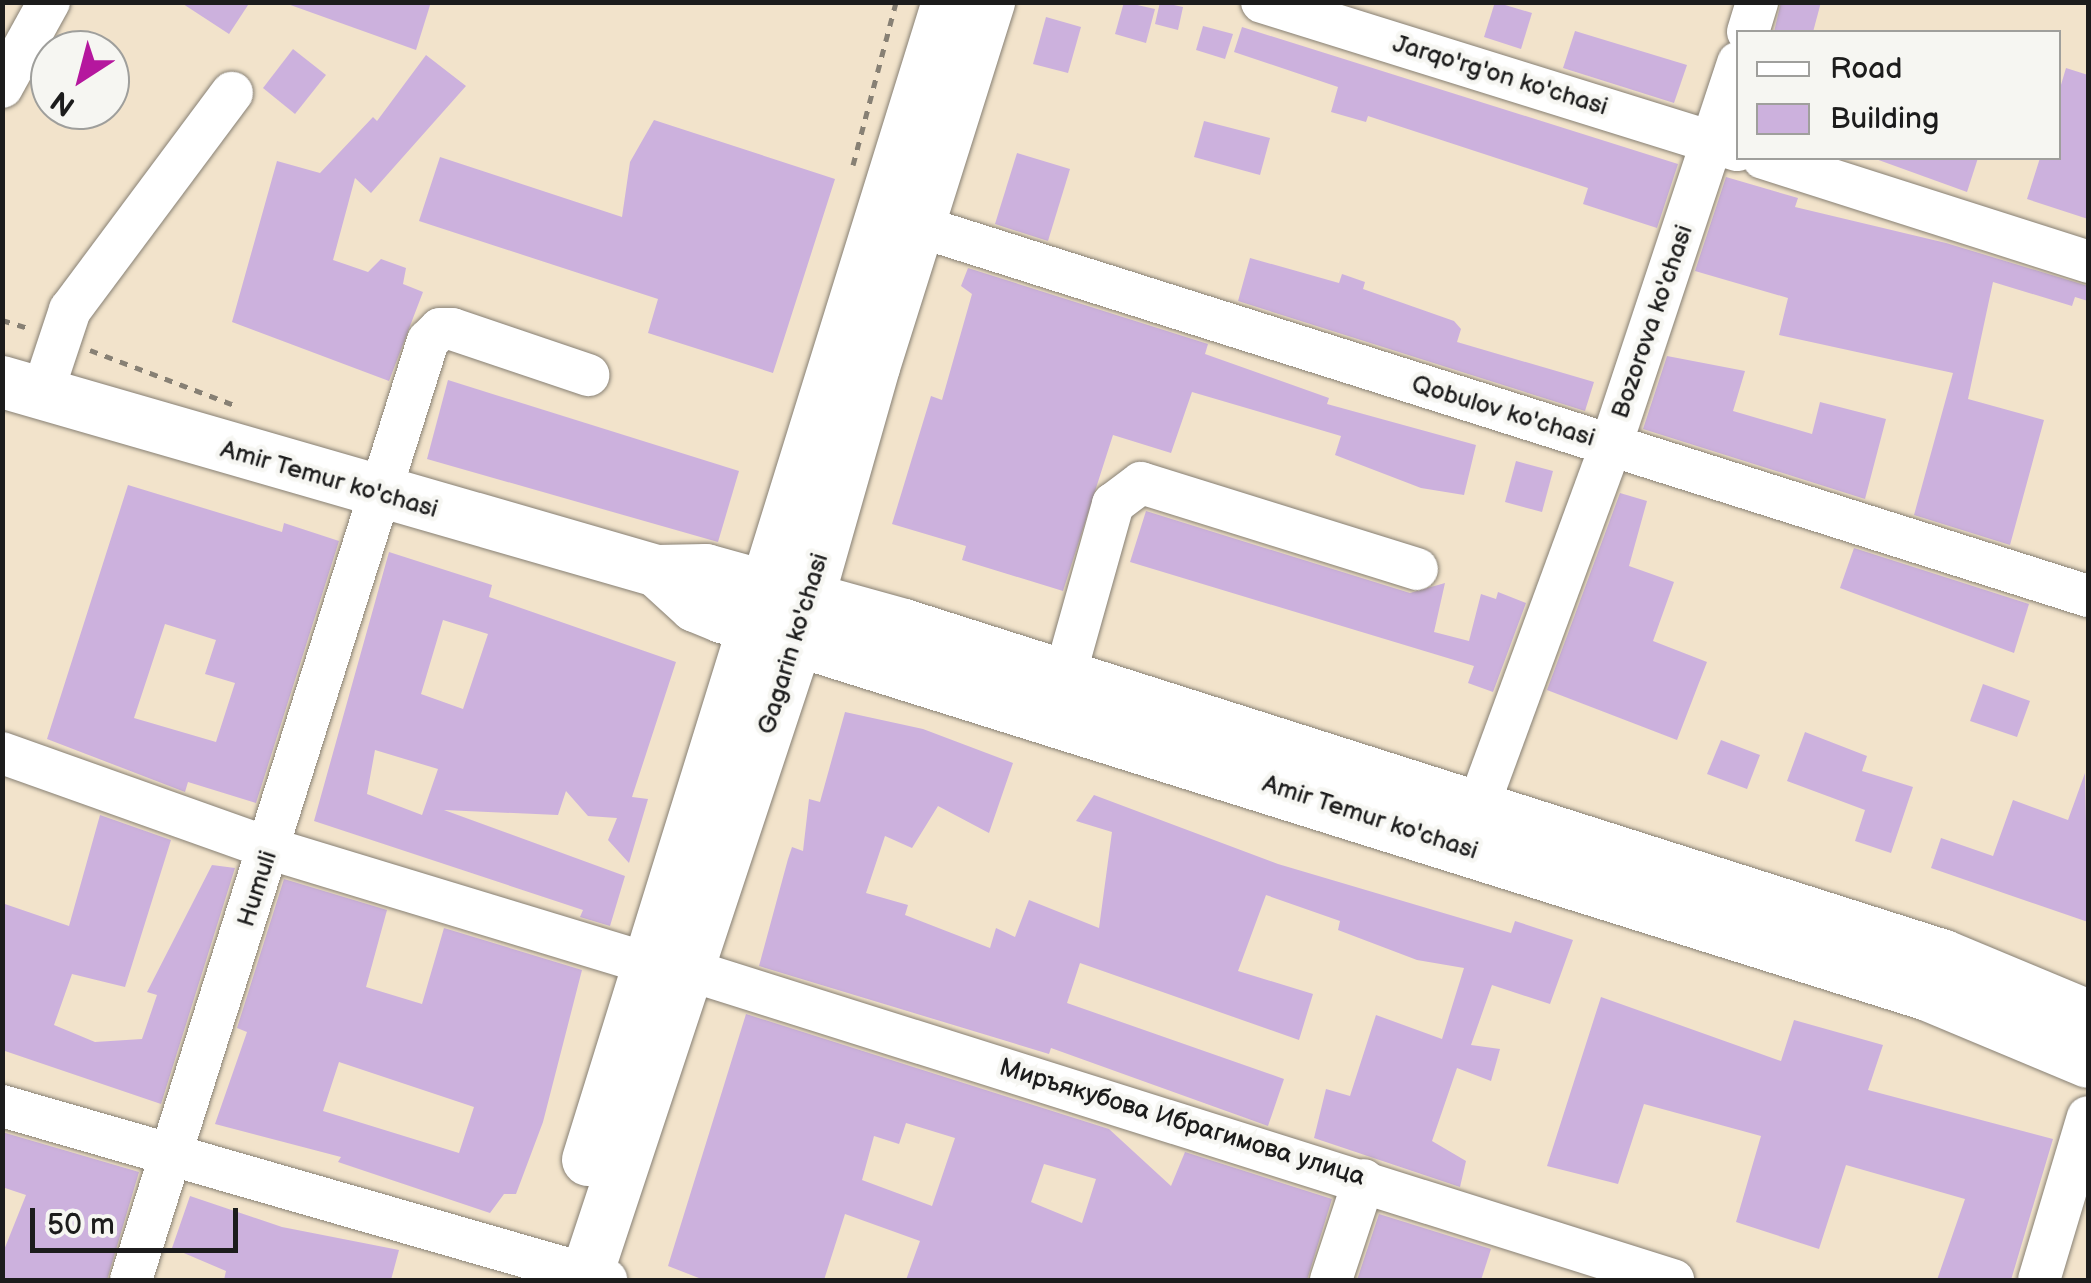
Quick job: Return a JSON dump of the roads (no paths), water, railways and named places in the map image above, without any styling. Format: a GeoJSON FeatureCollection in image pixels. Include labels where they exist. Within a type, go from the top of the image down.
{"type":"FeatureCollection","features":[{"type":"Feature","properties":{"kind":"main road","name":"Gagarin ko'chasi"},"geometry":{"type":"LineString","coordinates":[[783,612],[948,2]]}},
{"type":"Feature","properties":{"kind":"main road","name":"Gagarin ko'chasi"},"geometry":{"type":"LineString","coordinates":[[576,1276],[783,612],[918,226],[989,2]]}},
{"type":"Feature","properties":{"kind":"main road","name":"Amir Temur ko'chasi"},"geometry":{"type":"LineString","coordinates":[[22,388],[383,497],[657,571],[706,570],[783,612],[1928,995],[2088,1062]]}},
{"type":"Feature","properties":{"kind":"main road","name":"Amir Temur ko'chasi"},"geometry":{"type":"LineString","coordinates":[[783,612],[1066,675],[1479,804],[1944,956],[2088,1016]]}},
{"type":"Feature","properties":{"kind":"street"},"geometry":{"type":"LineString","coordinates":[[2,87],[49,2]]}},
{"type":"Feature","properties":{"kind":"street","name":"Jarqo'rg'on ko'chasi"},"geometry":{"type":"LineString","coordinates":[[1262,2],[1726,146]]}},
{"type":"Feature","properties":{"kind":"street"},"geometry":{"type":"LineString","coordinates":[[1749,30],[1757,2]]}},
{"type":"Feature","properties":{"kind":"street","name":"Bozorova ko'chasi"},"geometry":{"type":"LineString","coordinates":[[1479,804],[1726,146],[1736,77]]}},
{"type":"Feature","properties":{"kind":"street"},"geometry":{"type":"LineString","coordinates":[[22,388],[70,310],[232,93]]}},
{"type":"Feature","properties":{"kind":"street"},"geometry":{"type":"LineString","coordinates":[[1769,160],[2088,262]]}},
{"type":"Feature","properties":{"kind":"street","name":"Qobulov ko'chasi"},"geometry":{"type":"LineString","coordinates":[[918,226],[2088,596]]}},
{"type":"Feature","properties":{"kind":"street","name":"Humuli"},"geometry":{"type":"LineString","coordinates":[[131,1280],[383,497],[428,341],[440,329],[588,375]]}},
{"type":"Feature","properties":{"kind":"street"},"geometry":{"type":"LineString","coordinates":[[1066,675],[1114,504],[1141,483],[1417,568]]}},
{"type":"Feature","properties":{"kind":"street","name":"Миръякубова Ибрагимова улица"},"geometry":{"type":"LineString","coordinates":[[2,753],[271,849],[1364,1180],[1673,1280]]}},
{"type":"Feature","properties":{"kind":"street"},"geometry":{"type":"LineString","coordinates":[[2,1106],[168,1159],[576,1276]]}},
{"type":"Feature","properties":{"kind":"street"},"geometry":{"type":"LineString","coordinates":[[2039,1280],[2088,1117]]}},
{"type":"Feature","properties":{"kind":"street"},"geometry":{"type":"LineString","coordinates":[[1331,1280],[1364,1180]]}}]}
